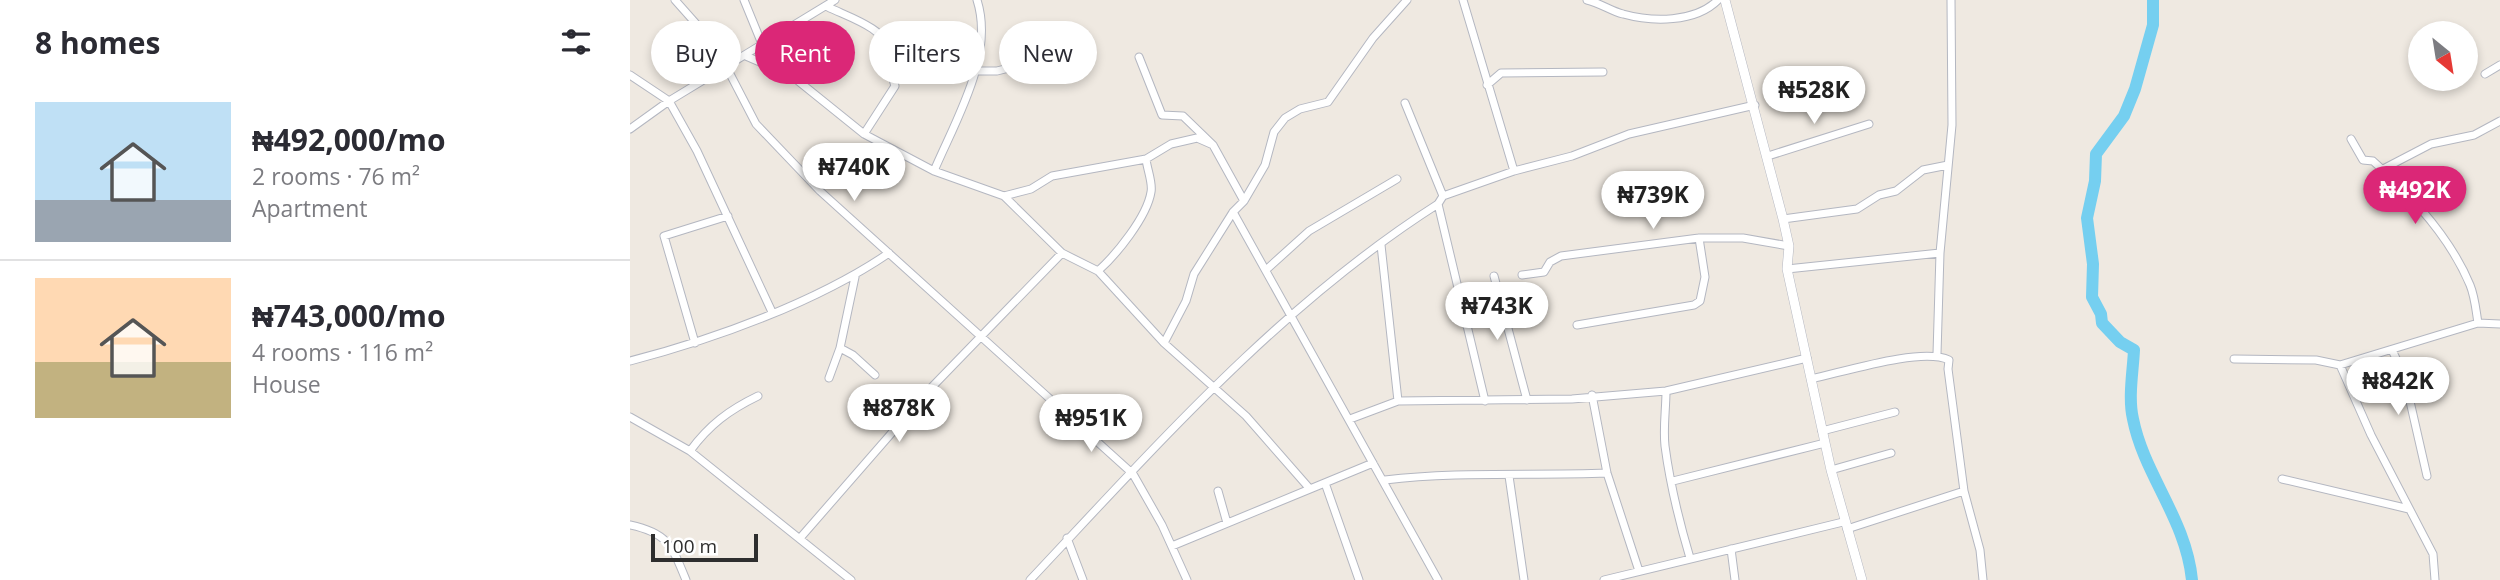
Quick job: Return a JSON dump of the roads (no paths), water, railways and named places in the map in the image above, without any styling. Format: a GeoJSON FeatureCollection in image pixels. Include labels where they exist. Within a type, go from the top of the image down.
{"type":"FeatureCollection","features":[{"type":"Feature","properties":{"kind":"street"},"geometry":{"type":"LineString","coordinates":[[675,0],[694,21]]}},
{"type":"Feature","properties":{"kind":"street"},"geometry":{"type":"LineString","coordinates":[[744,0],[755,27]]}},
{"type":"Feature","properties":{"kind":"street"},"geometry":{"type":"LineString","coordinates":[[803,21],[835,0]]}},
{"type":"Feature","properties":{"kind":"street"},"geometry":{"type":"LineString","coordinates":[[977,0],[980,21]]}},
{"type":"Feature","properties":{"kind":"street"},"geometry":{"type":"LineString","coordinates":[[1164,344],[1186,301],[1194,274],[1265,165],[1274,132],[1285,118],[1300,109],[1328,102],[1373,38],[1407,0]]}},
{"type":"Feature","properties":{"kind":"street"},"geometry":{"type":"LineString","coordinates":[[1463,0],[1514,171]]}},
{"type":"Feature","properties":{"kind":"street"},"geometry":{"type":"LineString","coordinates":[[1587,0],[1603,4],[1619,13],[1648,20],[1684,17],[1718,0]]}},
{"type":"Feature","properties":{"kind":"street"},"geometry":{"type":"LineString","coordinates":[[1725,0],[1755,105],[1783,219],[1789,246],[1787,269],[1822,431],[1845,526],[1862,580]]}},
{"type":"Feature","properties":{"kind":"street"},"geometry":{"type":"LineString","coordinates":[[1937,354],[1940,253],[1952,125],[1951,0]]}},
{"type":"Feature","properties":{"kind":"street"},"geometry":{"type":"LineString","coordinates":[[828,7],[878,33],[890,52],[889,70],[895,86],[864,134]]}},
{"type":"Feature","properties":{"kind":"street"},"geometry":{"type":"LineString","coordinates":[[741,59],[755,49]]}},
{"type":"Feature","properties":{"kind":"street"},"geometry":{"type":"LineString","coordinates":[[746,56],[792,76],[864,134],[934,171],[1004,196],[1062,253],[1098,271],[1164,344],[1214,386],[1310,489]]}},
{"type":"Feature","properties":{"kind":"street"},"geometry":{"type":"LineString","coordinates":[[1139,57],[1162,115],[1183,116],[1213,145],[1244,201]]}},
{"type":"Feature","properties":{"kind":"street"},"geometry":{"type":"LineString","coordinates":[[2485,74],[2500,65]]}},
{"type":"Feature","properties":{"kind":"street"},"geometry":{"type":"LineString","coordinates":[[1487,85],[1501,72],[1603,72]]}},
{"type":"Feature","properties":{"kind":"street"},"geometry":{"type":"LineString","coordinates":[[630,75],[669,101],[728,216],[772,312]]}},
{"type":"Feature","properties":{"kind":"street"},"geometry":{"type":"LineString","coordinates":[[630,129],[698,84]]}},
{"type":"Feature","properties":{"kind":"street"},"geometry":{"type":"LineString","coordinates":[[736,84],[756,124],[820,191],[1133,474],[1187,580]]}},
{"type":"Feature","properties":{"kind":"street"},"geometry":{"type":"LineString","coordinates":[[934,171],[971,84]]}},
{"type":"Feature","properties":{"kind":"street"},"geometry":{"type":"LineString","coordinates":[[1405,103],[1443,196]]}},
{"type":"Feature","properties":{"kind":"street"},"geometry":{"type":"LineString","coordinates":[[1030,580],[1214,386],[1292,312],[1438,204],[1443,196],[1514,171],[1573,156],[1629,134],[1755,105]]}},
{"type":"Feature","properties":{"kind":"street"},"geometry":{"type":"LineString","coordinates":[[2383,169],[2431,144],[2474,135],[2500,121]]}},
{"type":"Feature","properties":{"kind":"street"},"geometry":{"type":"LineString","coordinates":[[1768,156],[1869,124]]}},
{"type":"Feature","properties":{"kind":"street"},"geometry":{"type":"LineString","coordinates":[[1004,196],[1031,190],[1052,176],[1146,159],[1171,144],[1197,138],[1213,145]]}},
{"type":"Feature","properties":{"kind":"street"},"geometry":{"type":"LineString","coordinates":[[2351,139],[2363,160],[2373,161],[2383,169],[2421,210],[2456,260],[2471,286],[2478,323]]}},
{"type":"Feature","properties":{"kind":"street"},"geometry":{"type":"LineString","coordinates":[[1098,271],[1128,236],[1147,203],[1151,191],[1146,159]]}},
{"type":"Feature","properties":{"kind":"street"},"geometry":{"type":"LineString","coordinates":[[1783,219],[1857,209],[1879,195],[1896,191],[1923,170],[1948,165]]}},
{"type":"Feature","properties":{"kind":"street"},"geometry":{"type":"LineString","coordinates":[[1267,269],[1309,231],[1397,179]]}},
{"type":"Feature","properties":{"kind":"street"},"geometry":{"type":"LineString","coordinates":[[1438,204],[1485,401]]}},
{"type":"Feature","properties":{"kind":"street"},"geometry":{"type":"LineString","coordinates":[[1233,212],[1292,312],[1438,580]]}},
{"type":"Feature","properties":{"kind":"street"},"geometry":{"type":"LineString","coordinates":[[695,343],[664,236],[728,216]]}},
{"type":"Feature","properties":{"kind":"street"},"geometry":{"type":"LineString","coordinates":[[1522,275],[1544,272],[1550,262],[1561,256],[1699,238],[1743,238],[1789,246]]}},
{"type":"Feature","properties":{"kind":"street"},"geometry":{"type":"LineString","coordinates":[[1577,326],[1694,305],[1700,301],[1705,277],[1699,238]]}},
{"type":"Feature","properties":{"kind":"street"},"geometry":{"type":"LineString","coordinates":[[1381,245],[1398,401]]}},
{"type":"Feature","properties":{"kind":"street"},"geometry":{"type":"LineString","coordinates":[[630,361],[695,343],[772,312],[855,277],[890,253]]}},
{"type":"Feature","properties":{"kind":"street"},"geometry":{"type":"LineString","coordinates":[[801,537],[930,389],[1062,253]]}},
{"type":"Feature","properties":{"kind":"street"},"geometry":{"type":"LineString","coordinates":[[1787,269],[1940,253]]}},
{"type":"Feature","properties":{"kind":"street"},"geometry":{"type":"LineString","coordinates":[[1494,276],[1527,400]]}},
{"type":"Feature","properties":{"kind":"street"},"geometry":{"type":"LineString","coordinates":[[829,378],[839,348],[855,277]]}},
{"type":"Feature","properties":{"kind":"street"},"geometry":{"type":"LineString","coordinates":[[2234,359],[2316,360],[2340,365],[2478,323],[2500,324]]}},
{"type":"Feature","properties":{"kind":"street"},"geometry":{"type":"LineString","coordinates":[[839,348],[853,355],[875,376]]}},
{"type":"Feature","properties":{"kind":"street"},"geometry":{"type":"LineString","coordinates":[[2392,350],[2404,375],[2427,476]]}},
{"type":"Feature","properties":{"kind":"street"},"geometry":{"type":"LineString","coordinates":[[1811,379],[1937,354],[1949,360],[1964,491],[1980,550],[1983,580]]}},
{"type":"Feature","properties":{"kind":"street"},"geometry":{"type":"LineString","coordinates":[[1350,419],[1398,401],[1572,399],[1592,395],[1666,391],[1807,358]]}},
{"type":"Feature","properties":{"kind":"street"},"geometry":{"type":"LineString","coordinates":[[2340,365],[2433,554],[2435,580]]}},
{"type":"Feature","properties":{"kind":"street"},"geometry":{"type":"LineString","coordinates":[[1666,391],[1665,444],[1674,481],[1674,505],[1690,558]]}},
{"type":"Feature","properties":{"kind":"street"},"geometry":{"type":"LineString","coordinates":[[1592,395],[1607,473],[1639,571]]}},
{"type":"Feature","properties":{"kind":"street"},"geometry":{"type":"LineString","coordinates":[[690,452],[705,430],[721,417],[758,396]]}},
{"type":"Feature","properties":{"kind":"street"},"geometry":{"type":"LineString","coordinates":[[1822,431],[1895,412]]}},
{"type":"Feature","properties":{"kind":"street"},"geometry":{"type":"LineString","coordinates":[[630,417],[690,452],[801,537],[851,580]]}},
{"type":"Feature","properties":{"kind":"street"},"geometry":{"type":"LineString","coordinates":[[1674,481],[1825,443]]}},
{"type":"Feature","properties":{"kind":"street"},"geometry":{"type":"LineString","coordinates":[[1831,470],[1891,453]]}},
{"type":"Feature","properties":{"kind":"street"},"geometry":{"type":"LineString","coordinates":[[1172,546],[1373,463]]}},
{"type":"Feature","properties":{"kind":"street"},"geometry":{"type":"LineString","coordinates":[[1385,480],[1435,474],[1509,476],[1607,473]]}},
{"type":"Feature","properties":{"kind":"street"},"geometry":{"type":"LineString","coordinates":[[1509,476],[1524,580]]}},
{"type":"Feature","properties":{"kind":"street"},"geometry":{"type":"LineString","coordinates":[[2281,479],[2409,509]]}},
{"type":"Feature","properties":{"kind":"street"},"geometry":{"type":"LineString","coordinates":[[1325,483],[1360,580]]}},
{"type":"Feature","properties":{"kind":"street"},"geometry":{"type":"LineString","coordinates":[[1217,491],[1227,523]]}},
{"type":"Feature","properties":{"kind":"street"},"geometry":{"type":"LineString","coordinates":[[1604,580],[1690,558],[1845,526],[1964,491]]}},
{"type":"Feature","properties":{"kind":"street"},"geometry":{"type":"LineString","coordinates":[[630,525],[651,530],[665,538],[686,580]]}},
{"type":"Feature","properties":{"kind":"street"},"geometry":{"type":"LineString","coordinates":[[1067,538],[1083,580]]}},
{"type":"Feature","properties":{"kind":"street"},"geometry":{"type":"LineString","coordinates":[[1731,549],[1735,580]]}},
{"type":"Feature","properties":{"kind":"waterway"},"geometry":{"type":"LineString","coordinates":[[2153,0],[2153,25],[2135,89],[2124,116],[2096,154],[2095,181],[2087,218],[2093,264],[2092,297],[2101,314],[2102,323],[2120,342],[2134,350],[2131,393],[2138,439],[2182,537],[2192,580]]}}]}
